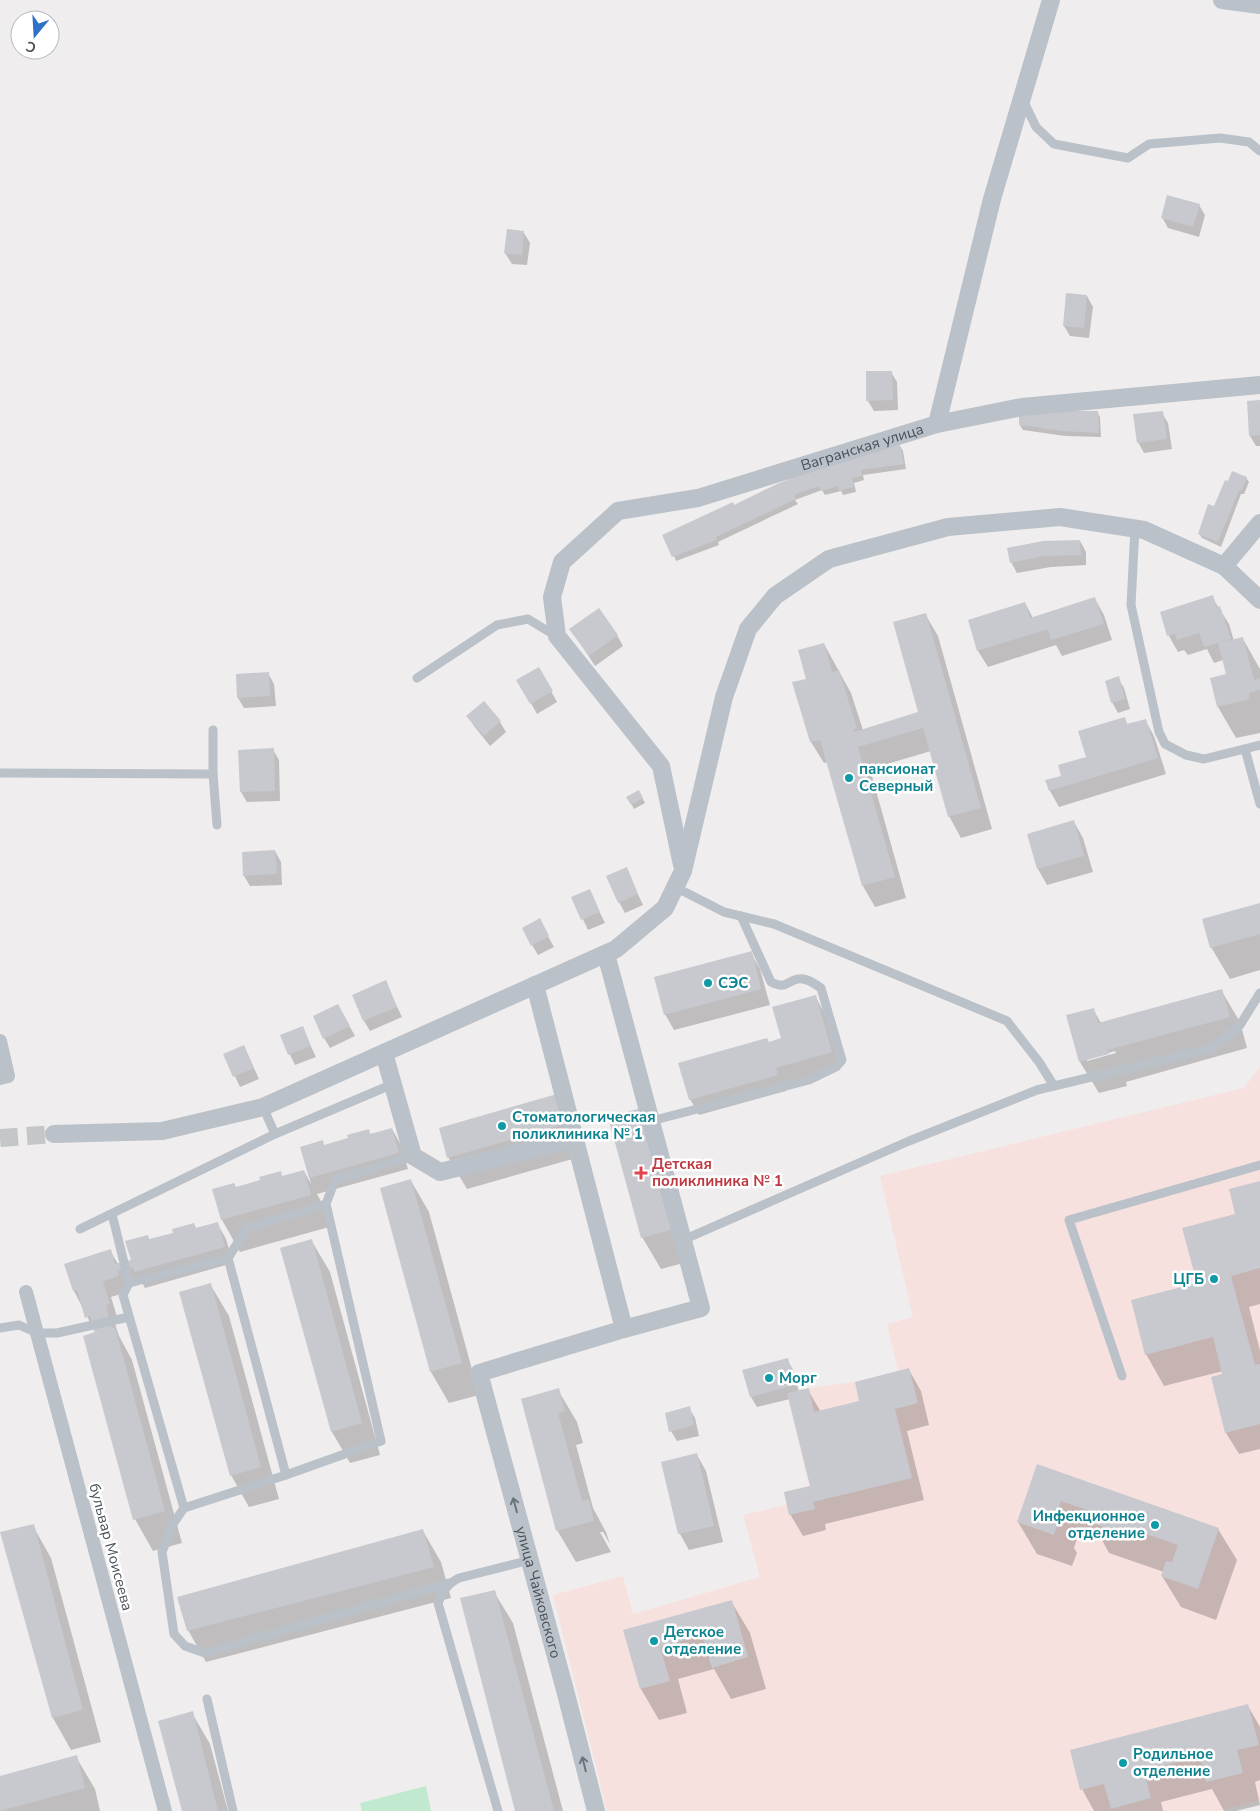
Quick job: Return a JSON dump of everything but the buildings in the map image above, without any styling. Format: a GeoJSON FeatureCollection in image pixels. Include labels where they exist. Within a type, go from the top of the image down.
{"type":"FeatureCollection","features":[{"type":"Feature","properties":{"kind":"street"},"geometry":{"type":"LineString","coordinates":[[937,424],[992,199],[1050,0]]}},
{"type":"Feature","properties":{"kind":"street"},"geometry":{"type":"LineString","coordinates":[[1222,0],[1260,5]]}},
{"type":"Feature","properties":{"kind":"street","name":"Вагранская улица"},"geometry":{"type":"LineString","coordinates":[[557,636],[552,597],[562,562],[618,511],[698,498],[937,424],[1022,406],[1260,385]]}},
{"type":"Feature","properties":{"kind":"street"},"geometry":{"type":"LineString","coordinates":[[54,1134],[162,1131],[263,1107],[616,950],[665,908],[684,871],[724,697],[748,629],[775,596],[829,559],[948,527],[1060,517],[1144,530],[1224,566],[1260,600]]}},
{"type":"Feature","properties":{"kind":"street"},"geometry":{"type":"LineString","coordinates":[[1224,566],[1260,523]]}},
{"type":"Feature","properties":{"kind":"street"},"geometry":{"type":"LineString","coordinates":[[557,636],[661,766],[684,871]]}},
{"type":"Feature","properties":{"kind":"street"},"geometry":{"type":"LineString","coordinates":[[536,985],[624,1329],[701,1308],[606,954]]}},
{"type":"Feature","properties":{"kind":"street"},"geometry":{"type":"LineString","coordinates":[[0,1041],[8,1076],[0,1078]]}},
{"type":"Feature","properties":{"kind":"street"},"geometry":{"type":"LineString","coordinates":[[384,1053],[413,1156],[440,1172],[575,1139]]}},
{"type":"Feature","properties":{"kind":"street","name":"бульвар Моисеева"},"geometry":{"type":"LineString","coordinates":[[26,1292],[165,1811]]}},
{"type":"Feature","properties":{"kind":"street","name":"улица Чайковского"},"geometry":{"type":"LineString","coordinates":[[596,1811],[479,1373],[624,1329]]}},
{"type":"Feature","properties":{"kind":"lane"},"geometry":{"type":"LineString","coordinates":[[1022,97],[1036,127],[1054,144],[1128,158],[1149,144],[1220,138],[1249,142],[1260,151]]}},
{"type":"Feature","properties":{"kind":"lane"},"geometry":{"type":"LineString","coordinates":[[1135,528],[1131,605],[1159,732],[1165,744],[1186,755],[1204,759],[1260,745]]}},
{"type":"Feature","properties":{"kind":"lane"},"geometry":{"type":"LineString","coordinates":[[417,678],[497,625],[528,619],[557,636]]}},
{"type":"Feature","properties":{"kind":"lane"},"geometry":{"type":"LineString","coordinates":[[213,730],[213,774],[217,825]]}},
{"type":"Feature","properties":{"kind":"lane"},"geometry":{"type":"LineString","coordinates":[[1245,749],[1260,804]]}},
{"type":"Feature","properties":{"kind":"lane"},"geometry":{"type":"LineString","coordinates":[[0,773],[213,774]]}},
{"type":"Feature","properties":{"kind":"lane"},"geometry":{"type":"LineString","coordinates":[[676,887],[724,912],[774,924],[1007,1021],[1039,1062],[1054,1086]]}},
{"type":"Feature","properties":{"kind":"lane"},"geometry":{"type":"LineString","coordinates":[[650,1121],[809,1080],[836,1067],[842,1060],[821,988],[807,980],[798,978],[786,985],[777,985],[771,982],[741,916]]}},
{"type":"Feature","properties":{"kind":"lane"},"geometry":{"type":"LineString","coordinates":[[683,1240],[909,1141],[1037,1090],[1213,1048],[1240,1025],[1260,993]]}},
{"type":"Feature","properties":{"kind":"lane"},"geometry":{"type":"LineString","coordinates":[[80,1229],[276,1134],[393,1084]]}},
{"type":"Feature","properties":{"kind":"lane"},"geometry":{"type":"LineString","coordinates":[[263,1107],[276,1134]]}},
{"type":"Feature","properties":{"kind":"lane"},"geometry":{"type":"LineString","coordinates":[[413,1156],[335,1180],[326,1204],[381,1441],[286,1475],[184,1508],[173,1524],[162,1552],[174,1634],[185,1646],[205,1653],[449,1584]]}},
{"type":"Feature","properties":{"kind":"lane"},"geometry":{"type":"LineString","coordinates":[[1122,1376],[1069,1220],[1260,1165]]}},
{"type":"Feature","properties":{"kind":"lane"},"geometry":{"type":"LineString","coordinates":[[129,1283],[228,1258],[247,1228],[326,1204]]}},
{"type":"Feature","properties":{"kind":"lane"},"geometry":{"type":"LineString","coordinates":[[112,1214],[129,1283],[122,1295],[184,1508]]}},
{"type":"Feature","properties":{"kind":"lane"},"geometry":{"type":"LineString","coordinates":[[228,1258],[286,1475]]}},
{"type":"Feature","properties":{"kind":"lane"},"geometry":{"type":"LineString","coordinates":[[0,1328],[19,1325],[37,1333],[56,1333],[129,1317]]}},
{"type":"Feature","properties":{"kind":"lane"},"geometry":{"type":"LineString","coordinates":[[498,1811],[438,1603],[442,1591],[459,1578],[530,1560]]}},
{"type":"Feature","properties":{"kind":"lane"},"geometry":{"type":"LineString","coordinates":[[207,1699],[233,1811]]}},
{"type":"Feature","properties":{"kind":"shaded area"},"geometry":{"type":"Polygon","coordinates":[[[1260,1067],[1260,1800],[1218,1811],[607,1811],[553,1595],[623,1576],[633,1614],[760,1577],[743,1515],[786,1505],[784,1492],[809,1486],[787,1393],[855,1382],[898,1371],[887,1324],[913,1317],[880,1176],[1244,1088],[1260,1067]]]}},
{"type":"Feature","properties":{"kind":"green space"},"geometry":{"type":"Polygon","coordinates":[[[426,1786],[431,1811],[362,1811],[360,1803],[426,1786]]]}},
{"type":"Feature","properties":{"kind":"tunnel"},"geometry":{"type":"LineString","coordinates":[[0,1138],[54,1134]]}},
{"type":"Feature","properties":{"kind":"place","name":"пансионат Северный"},"geometry":{"type":"Point","coordinates":[849,778]}},
{"type":"Feature","properties":{"kind":"place","name":"СЭС"},"geometry":{"type":"Point","coordinates":[708,983]}},
{"type":"Feature","properties":{"kind":"place","name":"Стоматологическая поликлиника № 1"},"geometry":{"type":"Point","coordinates":[502,1126]}},
{"type":"Feature","properties":{"kind":"place","name":"Детская поликлиника № 1"},"geometry":{"type":"Point","coordinates":[641,1173]}},
{"type":"Feature","properties":{"kind":"place","name":"ЦГБ"},"geometry":{"type":"Point","coordinates":[1214,1279]}},
{"type":"Feature","properties":{"kind":"place","name":"Морг"},"geometry":{"type":"Point","coordinates":[769,1378]}},
{"type":"Feature","properties":{"kind":"place","name":"Инфекционное отделение"},"geometry":{"type":"Point","coordinates":[1155,1525]}},
{"type":"Feature","properties":{"kind":"place","name":"Детское отделение"},"geometry":{"type":"Point","coordinates":[654,1641]}},
{"type":"Feature","properties":{"kind":"place","name":"Родильное отделение"},"geometry":{"type":"Point","coordinates":[1123,1763]}}]}
